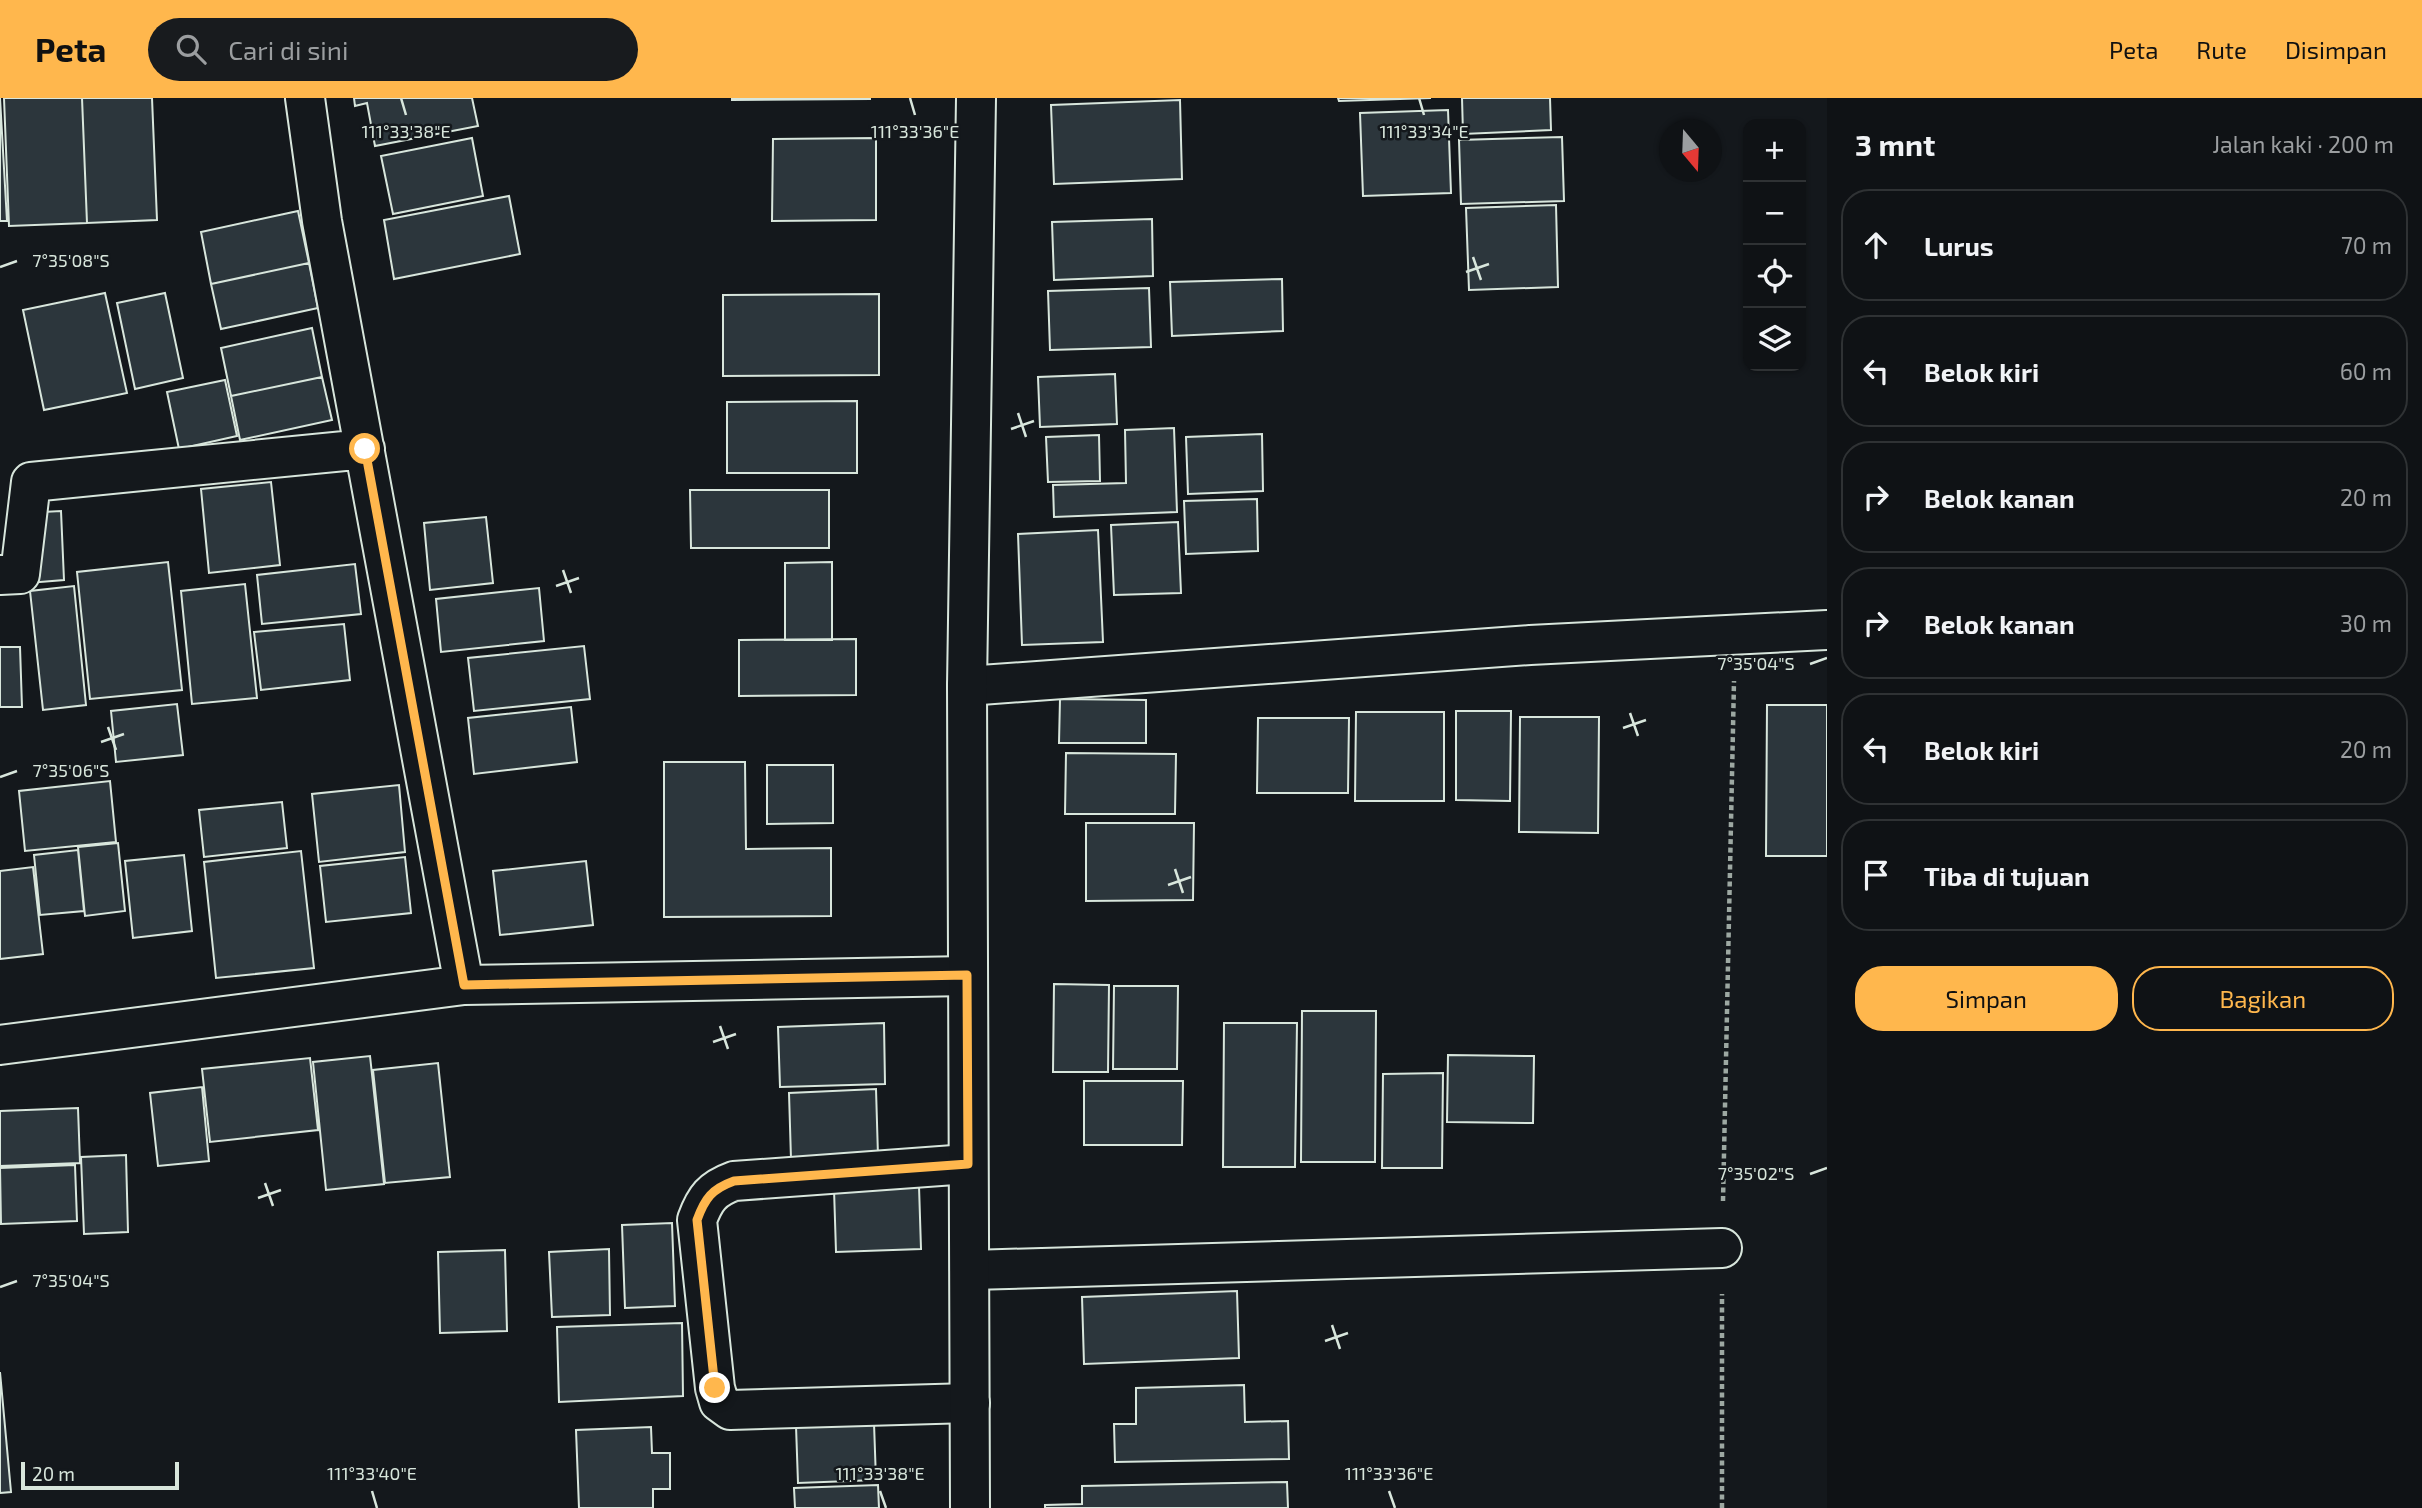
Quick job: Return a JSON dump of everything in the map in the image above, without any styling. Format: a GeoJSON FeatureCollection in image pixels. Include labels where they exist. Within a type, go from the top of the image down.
{"type":"FeatureCollection","features":[{"type":"Feature","properties":{"kind":"street"},"geometry":{"type":"LineString","coordinates":[[305,98],[323,221],[464,985]]}},
{"type":"Feature","properties":{"kind":"street"},"geometry":{"type":"LineString","coordinates":[[970,1508],[967,686],[976,98]]}},
{"type":"Feature","properties":{"kind":"street"},"geometry":{"type":"LineString","coordinates":[[0,575],[20,575],[31,482],[365,449]]}},
{"type":"Feature","properties":{"kind":"street"},"geometry":{"type":"LineString","coordinates":[[967,686],[1530,645],[1827,630]]}},
{"type":"Feature","properties":{"kind":"street"},"geometry":{"type":"LineString","coordinates":[[0,1045],[464,985],[967,975]]}},
{"type":"Feature","properties":{"kind":"street"},"geometry":{"type":"LineString","coordinates":[[968,1164],[734,1181],[715,1188],[709,1194],[697,1220],[715,1388],[719,1402],[730,1410],[970,1403]]}},
{"type":"Feature","properties":{"kind":"street"},"geometry":{"type":"LineString","coordinates":[[971,1270],[1723,1248]]}},
{"type":"Feature","properties":{"kind":"path"},"geometry":{"type":"LineString","coordinates":[[1722,1508],[1723,1248],[1735,635]]}},
{"type":"Feature","properties":{"kind":"building"},"geometry":{"type":"Polygon","coordinates":[[[0,98],[7,221],[0,221],[0,98]]]}},
{"type":"Feature","properties":{"kind":"building"},"geometry":{"type":"Polygon","coordinates":[[[4,98],[82,98],[87,223],[9,226],[4,98]]]}},
{"type":"Feature","properties":{"kind":"building"},"geometry":{"type":"Polygon","coordinates":[[[82,98],[152,98],[157,220],[87,223],[82,98]]]}},
{"type":"Feature","properties":{"kind":"building"},"geometry":{"type":"Polygon","coordinates":[[[354,98],[472,98],[478,126],[375,146],[367,103],[355,106],[354,98]]]}},
{"type":"Feature","properties":{"kind":"building"},"geometry":{"type":"Polygon","coordinates":[[[870,98],[870,99],[732,100],[870,98]]]}},
{"type":"Feature","properties":{"kind":"building"},"geometry":{"type":"Polygon","coordinates":[[[1338,98],[1431,98],[1339,101],[1338,98]]]}},
{"type":"Feature","properties":{"kind":"building"},"geometry":{"type":"Polygon","coordinates":[[[1462,98],[1550,98],[1551,130],[1463,134],[1462,98]]]}},
{"type":"Feature","properties":{"kind":"building"},"geometry":{"type":"Polygon","coordinates":[[[1180,100],[1182,179],[1054,184],[1051,105],[1180,100]]]}},
{"type":"Feature","properties":{"kind":"building"},"geometry":{"type":"Polygon","coordinates":[[[1448,110],[1451,193],[1363,196],[1360,113],[1448,110]]]}},
{"type":"Feature","properties":{"kind":"building"},"geometry":{"type":"Polygon","coordinates":[[[1562,137],[1564,201],[1461,204],[1459,140],[1562,137]]]}},
{"type":"Feature","properties":{"kind":"building"},"geometry":{"type":"Polygon","coordinates":[[[472,138],[483,196],[393,214],[381,156],[472,138]]]}},
{"type":"Feature","properties":{"kind":"building"},"geometry":{"type":"Polygon","coordinates":[[[876,138],[876,220],[772,221],[773,139],[876,138]]]}},
{"type":"Feature","properties":{"kind":"building"},"geometry":{"type":"Polygon","coordinates":[[[509,196],[520,254],[394,279],[384,220],[509,196]]]}},
{"type":"Feature","properties":{"kind":"building"},"geometry":{"type":"Polygon","coordinates":[[[1556,205],[1558,287],[1469,290],[1466,208],[1556,205]]]}},
{"type":"Feature","properties":{"kind":"building"},"geometry":{"type":"Polygon","coordinates":[[[298,211],[309,263],[211,284],[201,232],[298,211]]]}},
{"type":"Feature","properties":{"kind":"building"},"geometry":{"type":"Polygon","coordinates":[[[1152,219],[1153,276],[1054,280],[1052,222],[1152,219]]]}},
{"type":"Feature","properties":{"kind":"building"},"geometry":{"type":"Polygon","coordinates":[[[309,263],[318,308],[221,329],[211,284],[309,263]]]}},
{"type":"Feature","properties":{"kind":"building"},"geometry":{"type":"Polygon","coordinates":[[[1282,279],[1283,331],[1172,336],[1170,282],[1282,279]]]}},
{"type":"Feature","properties":{"kind":"building"},"geometry":{"type":"Polygon","coordinates":[[[1149,288],[1151,347],[1050,350],[1048,291],[1149,288]]]}},
{"type":"Feature","properties":{"kind":"building"},"geometry":{"type":"Polygon","coordinates":[[[105,293],[127,393],[44,410],[23,310],[105,293]]]}},
{"type":"Feature","properties":{"kind":"building"},"geometry":{"type":"Polygon","coordinates":[[[165,293],[183,378],[135,389],[117,303],[165,293]]]}},
{"type":"Feature","properties":{"kind":"building"},"geometry":{"type":"Polygon","coordinates":[[[879,294],[879,375],[723,376],[723,295],[879,294]]]}},
{"type":"Feature","properties":{"kind":"building"},"geometry":{"type":"Polygon","coordinates":[[[312,328],[322,377],[231,396],[221,348],[312,328]]]}},
{"type":"Feature","properties":{"kind":"building"},"geometry":{"type":"Polygon","coordinates":[[[1115,374],[1117,424],[1040,427],[1038,377],[1115,374]]]}},
{"type":"Feature","properties":{"kind":"building"},"geometry":{"type":"Polygon","coordinates":[[[322,377],[332,420],[240,440],[231,396],[322,377]]]}},
{"type":"Feature","properties":{"kind":"building"},"geometry":{"type":"Polygon","coordinates":[[[225,380],[237,436],[179,449],[167,392],[225,380]]]}},
{"type":"Feature","properties":{"kind":"building"},"geometry":{"type":"Polygon","coordinates":[[[857,401],[857,473],[727,473],[727,402],[857,401]]]}},
{"type":"Feature","properties":{"kind":"building"},"geometry":{"type":"Polygon","coordinates":[[[1174,428],[1177,512],[1054,517],[1053,485],[1126,483],[1125,430],[1174,428]]]}},
{"type":"Feature","properties":{"kind":"building"},"geometry":{"type":"Polygon","coordinates":[[[1262,434],[1263,491],[1188,494],[1186,437],[1262,434]]]}},
{"type":"Feature","properties":{"kind":"building"},"geometry":{"type":"Polygon","coordinates":[[[1099,435],[1100,481],[1048,482],[1046,437],[1099,435]]]}},
{"type":"Feature","properties":{"kind":"building"},"geometry":{"type":"Polygon","coordinates":[[[271,482],[280,565],[209,573],[201,489],[271,482]]]}},
{"type":"Feature","properties":{"kind":"building"},"geometry":{"type":"Polygon","coordinates":[[[690,490],[829,490],[829,548],[691,548],[690,490]]]}},
{"type":"Feature","properties":{"kind":"building"},"geometry":{"type":"Polygon","coordinates":[[[1257,499],[1258,551],[1186,554],[1184,501],[1257,499]]]}},
{"type":"Feature","properties":{"kind":"building"},"geometry":{"type":"Polygon","coordinates":[[[61,511],[64,580],[28,583],[24,513],[61,511]]]}},
{"type":"Feature","properties":{"kind":"building"},"geometry":{"type":"Polygon","coordinates":[[[486,517],[493,583],[430,590],[424,523],[486,517]]]}},
{"type":"Feature","properties":{"kind":"building"},"geometry":{"type":"Polygon","coordinates":[[[1178,522],[1181,593],[1114,595],[1111,525],[1178,522]]]}},
{"type":"Feature","properties":{"kind":"building"},"geometry":{"type":"Polygon","coordinates":[[[1098,530],[1103,642],[1022,645],[1018,534],[1098,530]]]}},
{"type":"Feature","properties":{"kind":"building"},"geometry":{"type":"Polygon","coordinates":[[[168,562],[182,690],[90,699],[77,572],[168,562]]]}},
{"type":"Feature","properties":{"kind":"building"},"geometry":{"type":"Polygon","coordinates":[[[832,562],[832,640],[785,640],[785,563],[832,562]]]}},
{"type":"Feature","properties":{"kind":"building"},"geometry":{"type":"Polygon","coordinates":[[[355,564],[361,614],[262,624],[257,575],[355,564]]]}},
{"type":"Feature","properties":{"kind":"building"},"geometry":{"type":"Polygon","coordinates":[[[245,584],[257,698],[192,704],[181,591],[245,584]]]}},
{"type":"Feature","properties":{"kind":"building"},"geometry":{"type":"Polygon","coordinates":[[[74,586],[86,705],[43,710],[30,591],[74,586]]]}},
{"type":"Feature","properties":{"kind":"building"},"geometry":{"type":"Polygon","coordinates":[[[539,588],[544,641],[441,652],[436,599],[539,588]]]}},
{"type":"Feature","properties":{"kind":"building"},"geometry":{"type":"Polygon","coordinates":[[[344,624],[350,680],[261,690],[254,632],[344,624]]]}},
{"type":"Feature","properties":{"kind":"building"},"geometry":{"type":"Polygon","coordinates":[[[856,639],[856,695],[739,696],[739,640],[856,639]]]}},
{"type":"Feature","properties":{"kind":"building"},"geometry":{"type":"Polygon","coordinates":[[[584,646],[590,699],[474,711],[468,658],[584,646]]]}},
{"type":"Feature","properties":{"kind":"building"},"geometry":{"type":"Polygon","coordinates":[[[0,647],[20,647],[22,707],[0,707],[0,647]]]}},
{"type":"Feature","properties":{"kind":"building"},"geometry":{"type":"Polygon","coordinates":[[[1060,699],[1146,700],[1146,743],[1059,743],[1060,699]]]}},
{"type":"Feature","properties":{"kind":"building"},"geometry":{"type":"Polygon","coordinates":[[[177,704],[183,755],[116,762],[111,711],[177,704]]]}},
{"type":"Feature","properties":{"kind":"building"},"geometry":{"type":"Polygon","coordinates":[[[1767,705],[1827,705],[1827,856],[1766,856],[1767,705]]]}},
{"type":"Feature","properties":{"kind":"building"},"geometry":{"type":"Polygon","coordinates":[[[571,707],[577,762],[474,774],[468,718],[571,707]]]}},
{"type":"Feature","properties":{"kind":"building"},"geometry":{"type":"Polygon","coordinates":[[[1456,711],[1511,711],[1510,801],[1456,800],[1456,711]]]}},
{"type":"Feature","properties":{"kind":"building"},"geometry":{"type":"Polygon","coordinates":[[[1356,712],[1444,712],[1444,801],[1355,801],[1356,712]]]}},
{"type":"Feature","properties":{"kind":"building"},"geometry":{"type":"Polygon","coordinates":[[[1520,717],[1599,717],[1598,833],[1519,832],[1520,717]]]}},
{"type":"Feature","properties":{"kind":"building"},"geometry":{"type":"Polygon","coordinates":[[[1258,718],[1349,718],[1348,793],[1257,793],[1258,718]]]}},
{"type":"Feature","properties":{"kind":"building"},"geometry":{"type":"Polygon","coordinates":[[[1066,753],[1176,754],[1175,814],[1065,814],[1066,753]]]}},
{"type":"Feature","properties":{"kind":"building"},"geometry":{"type":"Polygon","coordinates":[[[664,762],[745,762],[746,849],[831,848],[831,916],[664,917],[664,762]]]}},
{"type":"Feature","properties":{"kind":"building"},"geometry":{"type":"Polygon","coordinates":[[[767,765],[833,765],[833,823],[767,824],[767,765]]]}},
{"type":"Feature","properties":{"kind":"building"},"geometry":{"type":"Polygon","coordinates":[[[110,781],[116,842],[25,851],[19,791],[110,781]]]}},
{"type":"Feature","properties":{"kind":"building"},"geometry":{"type":"Polygon","coordinates":[[[399,785],[405,852],[319,862],[312,794],[399,785]]]}},
{"type":"Feature","properties":{"kind":"building"},"geometry":{"type":"Polygon","coordinates":[[[282,802],[287,848],[204,857],[199,810],[282,802]]]}},
{"type":"Feature","properties":{"kind":"building"},"geometry":{"type":"Polygon","coordinates":[[[1086,823],[1194,823],[1193,900],[1086,901],[1086,823]]]}},
{"type":"Feature","properties":{"kind":"building"},"geometry":{"type":"Polygon","coordinates":[[[118,843],[125,911],[85,916],[78,847],[118,843]]]}},
{"type":"Feature","properties":{"kind":"building"},"geometry":{"type":"Polygon","coordinates":[[[78,850],[84,911],[40,915],[34,855],[78,850]]]}},
{"type":"Feature","properties":{"kind":"building"},"geometry":{"type":"Polygon","coordinates":[[[301,851],[314,968],[216,978],[204,862],[301,851]]]}},
{"type":"Feature","properties":{"kind":"building"},"geometry":{"type":"Polygon","coordinates":[[[184,855],[192,931],[133,938],[125,861],[184,855]]]}},
{"type":"Feature","properties":{"kind":"building"},"geometry":{"type":"Polygon","coordinates":[[[405,857],[411,913],[326,922],[320,866],[405,857]]]}},
{"type":"Feature","properties":{"kind":"building"},"geometry":{"type":"Polygon","coordinates":[[[586,861],[593,925],[500,935],[493,871],[586,861]]]}},
{"type":"Feature","properties":{"kind":"building"},"geometry":{"type":"Polygon","coordinates":[[[33,867],[43,954],[0,959],[0,871],[33,867]]]}},
{"type":"Feature","properties":{"kind":"building"},"geometry":{"type":"Polygon","coordinates":[[[1054,984],[1109,985],[1108,1072],[1053,1072],[1054,984]]]}},
{"type":"Feature","properties":{"kind":"building"},"geometry":{"type":"Polygon","coordinates":[[[1114,986],[1178,986],[1177,1069],[1113,1069],[1114,986]]]}},
{"type":"Feature","properties":{"kind":"building"},"geometry":{"type":"Polygon","coordinates":[[[1302,1011],[1376,1011],[1375,1162],[1301,1162],[1302,1011]]]}},
{"type":"Feature","properties":{"kind":"building"},"geometry":{"type":"Polygon","coordinates":[[[884,1023],[885,1084],[780,1087],[778,1027],[884,1023]]]}},
{"type":"Feature","properties":{"kind":"building"},"geometry":{"type":"Polygon","coordinates":[[[1224,1023],[1297,1023],[1295,1167],[1223,1167],[1224,1023]]]}},
{"type":"Feature","properties":{"kind":"building"},"geometry":{"type":"Polygon","coordinates":[[[1448,1055],[1534,1056],[1533,1123],[1447,1122],[1448,1055]]]}},
{"type":"Feature","properties":{"kind":"building"},"geometry":{"type":"Polygon","coordinates":[[[370,1056],[384,1184],[326,1190],[313,1062],[370,1056]]]}},
{"type":"Feature","properties":{"kind":"building"},"geometry":{"type":"Polygon","coordinates":[[[310,1058],[318,1130],[210,1142],[202,1069],[310,1058]]]}},
{"type":"Feature","properties":{"kind":"building"},"geometry":{"type":"Polygon","coordinates":[[[438,1063],[450,1177],[385,1183],[373,1070],[438,1063]]]}},
{"type":"Feature","properties":{"kind":"building"},"geometry":{"type":"Polygon","coordinates":[[[1443,1073],[1442,1168],[1382,1168],[1383,1074],[1443,1073]]]}},
{"type":"Feature","properties":{"kind":"building"},"geometry":{"type":"Polygon","coordinates":[[[1084,1081],[1183,1081],[1182,1145],[1084,1145],[1084,1081]]]}},
{"type":"Feature","properties":{"kind":"building"},"geometry":{"type":"Polygon","coordinates":[[[202,1087],[209,1161],[158,1166],[150,1093],[202,1087]]]}},
{"type":"Feature","properties":{"kind":"building"},"geometry":{"type":"Polygon","coordinates":[[[876,1089],[878,1156],[791,1159],[789,1093],[876,1089]]]}},
{"type":"Feature","properties":{"kind":"building"},"geometry":{"type":"Polygon","coordinates":[[[78,1108],[80,1163],[0,1166],[0,1111],[78,1108]]]}},
{"type":"Feature","properties":{"kind":"building"},"geometry":{"type":"Polygon","coordinates":[[[126,1155],[128,1232],[84,1234],[81,1157],[126,1155]]]}},
{"type":"Feature","properties":{"kind":"building"},"geometry":{"type":"Polygon","coordinates":[[[75,1165],[77,1221],[1,1224],[0,1168],[75,1165]]]}},
{"type":"Feature","properties":{"kind":"building"},"geometry":{"type":"Polygon","coordinates":[[[919,1186],[921,1249],[836,1252],[834,1189],[919,1186]]]}},
{"type":"Feature","properties":{"kind":"building"},"geometry":{"type":"Polygon","coordinates":[[[672,1223],[675,1306],[625,1308],[622,1225],[672,1223]]]}},
{"type":"Feature","properties":{"kind":"building"},"geometry":{"type":"Polygon","coordinates":[[[609,1249],[610,1315],[552,1317],[549,1252],[609,1249]]]}},
{"type":"Feature","properties":{"kind":"building"},"geometry":{"type":"Polygon","coordinates":[[[505,1250],[507,1331],[440,1333],[438,1252],[505,1250]]]}},
{"type":"Feature","properties":{"kind":"building"},"geometry":{"type":"Polygon","coordinates":[[[1237,1291],[1239,1358],[1084,1364],[1082,1297],[1237,1291]]]}},
{"type":"Feature","properties":{"kind":"building"},"geometry":{"type":"Polygon","coordinates":[[[682,1323],[683,1396],[559,1402],[557,1327],[682,1323]]]}},
{"type":"Feature","properties":{"kind":"building"},"geometry":{"type":"Polygon","coordinates":[[[0,1372],[11,1492],[0,1493],[0,1372]]]}},
{"type":"Feature","properties":{"kind":"building"},"geometry":{"type":"Polygon","coordinates":[[[1244,1385],[1245,1422],[1288,1421],[1289,1459],[1115,1462],[1114,1424],[1136,1424],[1136,1388],[1244,1385]]]}},
{"type":"Feature","properties":{"kind":"building"},"geometry":{"type":"Polygon","coordinates":[[[874,1423],[876,1480],[798,1483],[796,1426],[874,1423]]]}},
{"type":"Feature","properties":{"kind":"building"},"geometry":{"type":"Polygon","coordinates":[[[651,1427],[652,1453],[670,1453],[670,1489],[653,1489],[653,1508],[579,1508],[576,1430],[651,1427]]]}},
{"type":"Feature","properties":{"kind":"building"},"geometry":{"type":"Polygon","coordinates":[[[1287,1482],[1288,1508],[1045,1508],[1045,1505],[1082,1504],[1082,1486],[1287,1482]]]}},
{"type":"Feature","properties":{"kind":"building"},"geometry":{"type":"Polygon","coordinates":[[[878,1485],[879,1508],[795,1508],[794,1488],[878,1485]]]}},
{"type":"Feature","properties":{"kind":"route"},"geometry":{"type":"LineString","coordinates":[[365,449],[464,985],[967,975],[968,1164],[734,1181],[715,1188],[704,1200],[697,1220],[715,1388]]}}]}
